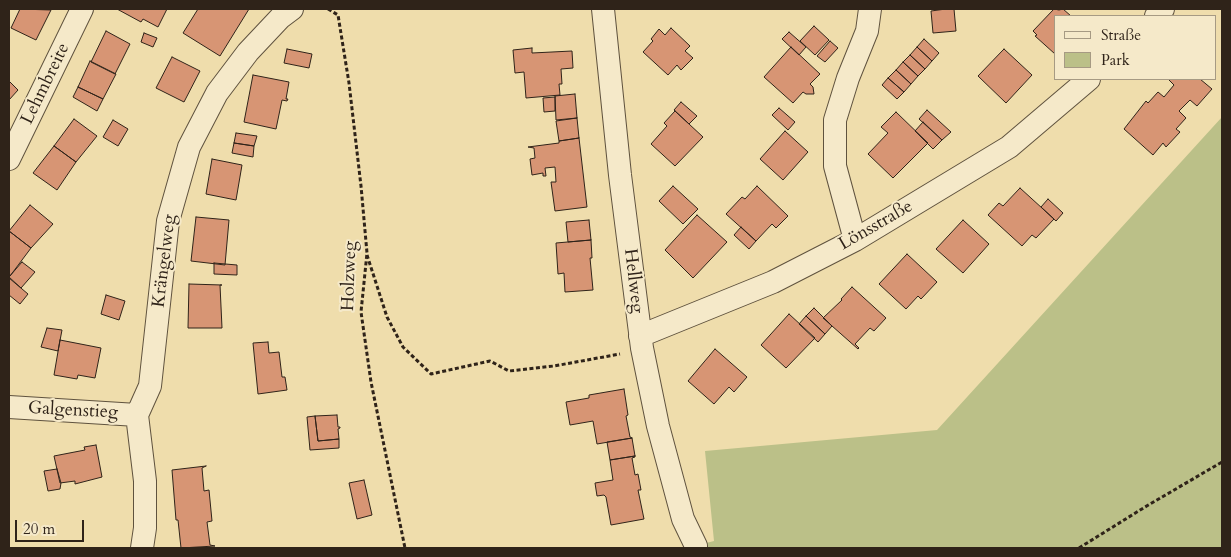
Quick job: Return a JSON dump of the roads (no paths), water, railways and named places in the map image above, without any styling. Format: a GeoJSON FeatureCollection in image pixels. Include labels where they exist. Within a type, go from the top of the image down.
{"type":"FeatureCollection","features":[{"type":"Feature","properties":{"kind":"street","name":"Lehmbreite"},"geometry":{"type":"LineString","coordinates":[[9,159],[82,9]]}},
{"type":"Feature","properties":{"kind":"street","name":"Krängelweg"},"geometry":{"type":"LineString","coordinates":[[137,415],[150,386],[168,221],[189,147],[217,93],[248,52],[280,18],[292,9]]}},
{"type":"Feature","properties":{"kind":"street","name":"Hellweg"},"geometry":{"type":"LineString","coordinates":[[603,9],[620,174],[641,342],[658,426],[683,519],[696,546]]}},
{"type":"Feature","properties":{"kind":"street"},"geometry":{"type":"LineString","coordinates":[[855,240],[835,166],[835,120],[848,78],[868,31],[870,9]]}},
{"type":"Feature","properties":{"kind":"street","name":"Lönsstraße"},"geometry":{"type":"LineString","coordinates":[[641,342],[773,282],[855,240],[1009,147],[1088,80]]}},
{"type":"Feature","properties":{"kind":"street","name":"Galgenstieg"},"geometry":{"type":"LineString","coordinates":[[9,407],[137,415]]}},
{"type":"Feature","properties":{"kind":"street"},"geometry":{"type":"LineString","coordinates":[[137,415],[145,481],[145,528],[142,548]]}}]}
